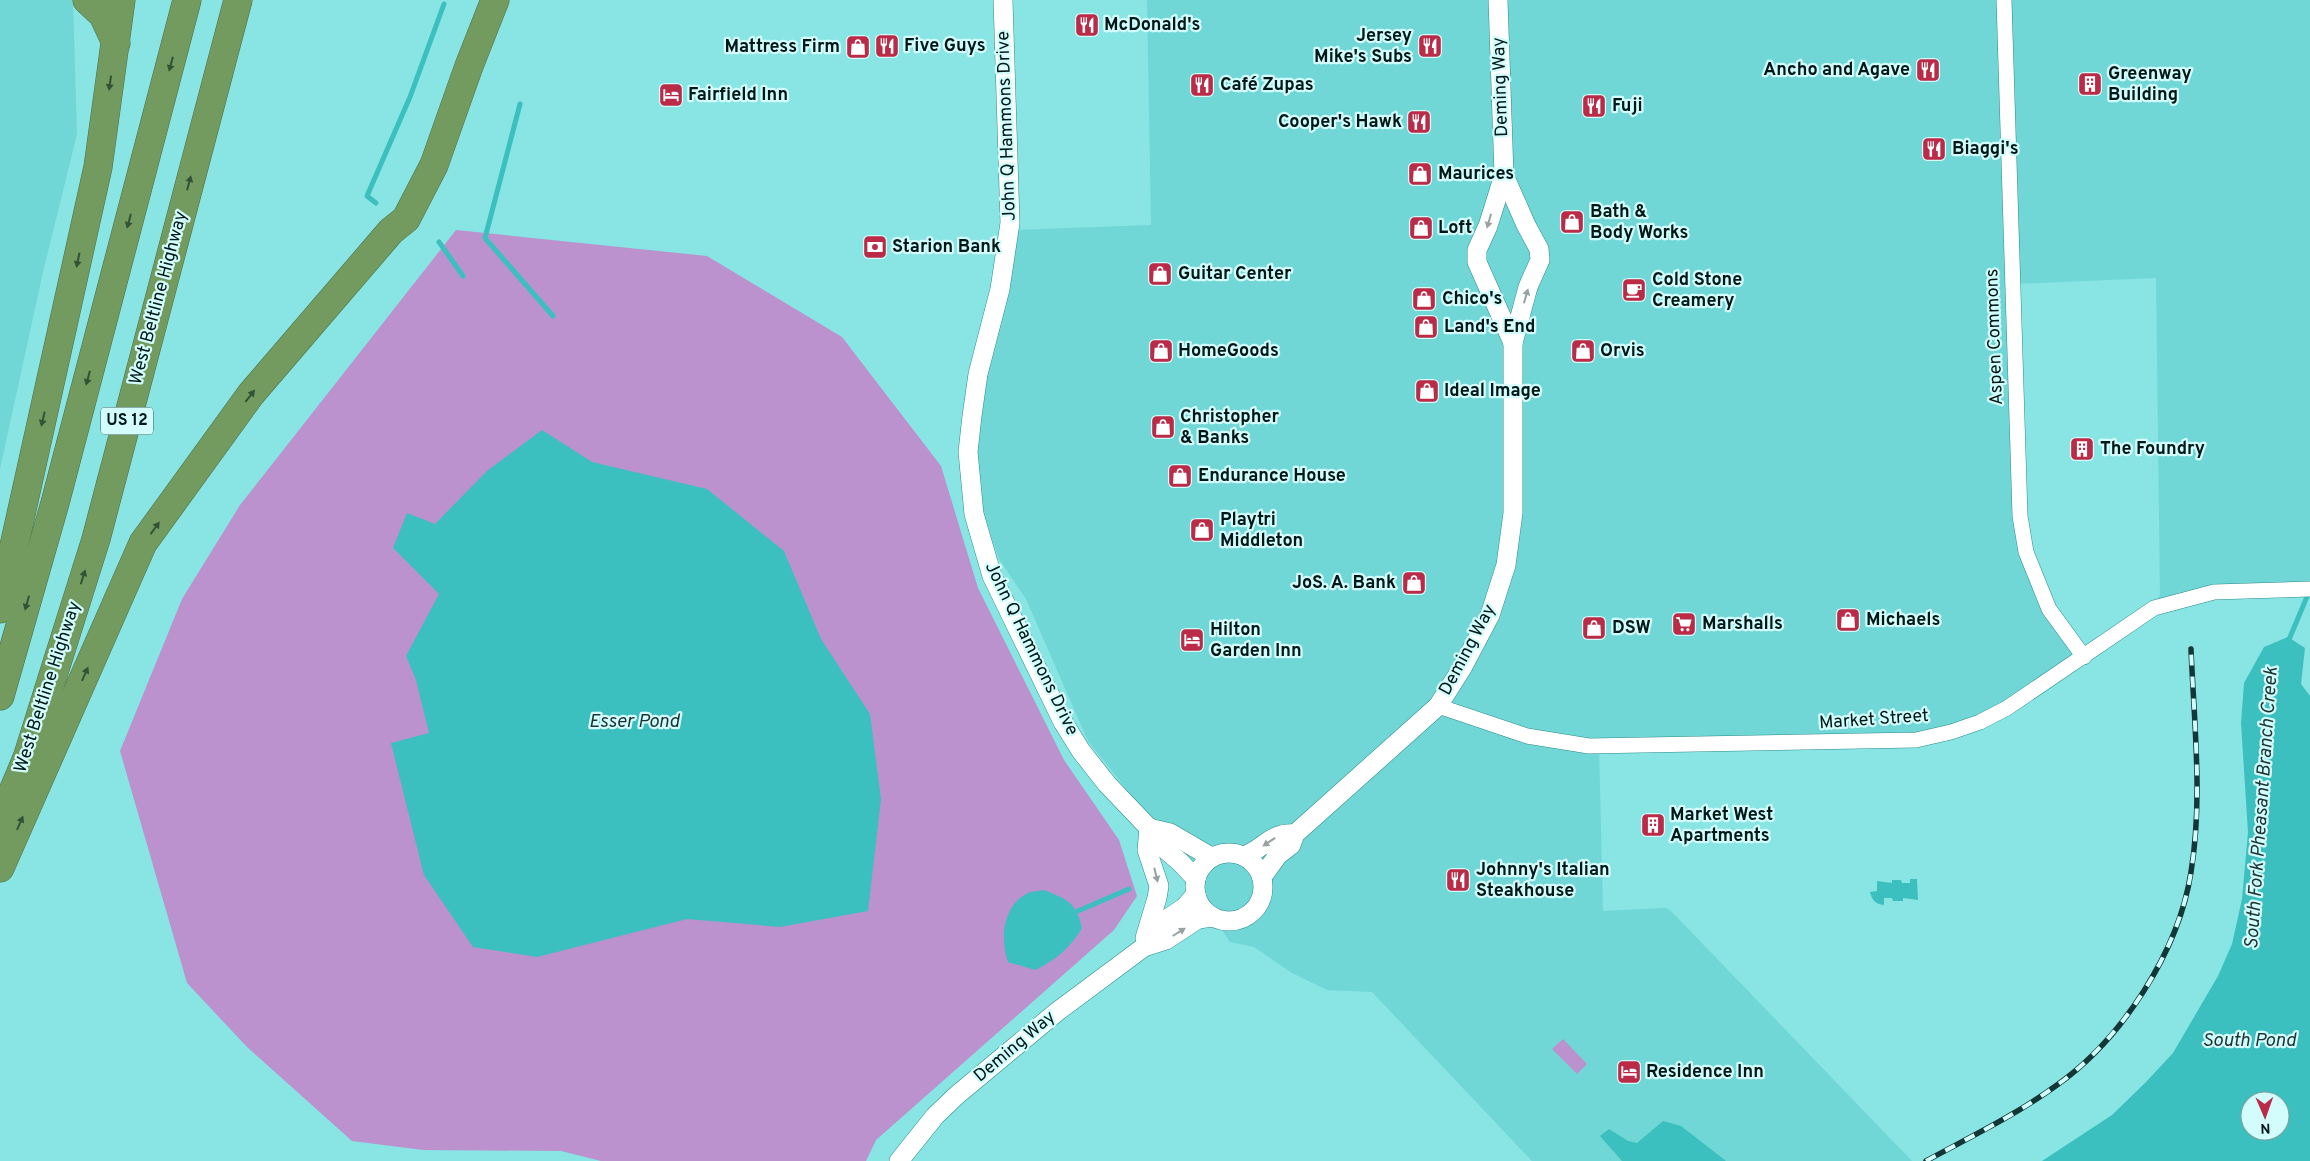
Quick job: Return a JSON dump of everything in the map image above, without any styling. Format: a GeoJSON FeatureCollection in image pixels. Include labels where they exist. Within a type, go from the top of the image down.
{"type":"FeatureCollection","features":[{"type":"Feature","properties":{"kind":"highway"},"geometry":{"type":"LineString","coordinates":[[87,0],[103,15],[116,43]]}},
{"type":"Feature","properties":{"kind":"highway"},"geometry":{"type":"LineString","coordinates":[[0,609],[98,167],[121,0]]}},
{"type":"Feature","properties":{"kind":"highway"},"geometry":{"type":"LineString","coordinates":[[391,231],[395,214],[424,162],[435,136],[477,0]]}},
{"type":"Feature","properties":{"kind":"highway"},"geometry":{"type":"LineString","coordinates":[[0,868],[143,543],[251,394],[391,231],[406,219],[434,165],[469,66],[496,0]]}},
{"type":"Feature","properties":{"kind":"highway","name":"West Beltline Highway"},"geometry":{"type":"LineString","coordinates":[[0,822],[27,758],[96,539],[236,7]]}},
{"type":"Feature","properties":{"kind":"highway","name":"US 12"},"geometry":{"type":"LineString","coordinates":[[0,696],[55,504],[185,8]]}},
{"type":"Feature","properties":{"kind":"street","name":"John Q Hammons Drive"},"geometry":{"type":"LineString","coordinates":[[1003,0],[1010,223],[1000,289],[978,374],[972,416],[968,452],[974,514],[992,576],[1064,722],[1081,751],[1107,784],[1149,828],[1160,845],[1180,862],[1196,886]]}},
{"type":"Feature","properties":{"kind":"street","name":"Deming Way"},"geometry":{"type":"LineString","coordinates":[[1498,0],[1504,175],[1488,226],[1477,250],[1477,262],[1513,343]]}},
{"type":"Feature","properties":{"kind":"street","name":"Aspen Commons"},"geometry":{"type":"LineString","coordinates":[[2004,0],[2020,516],[2026,552],[2048,609],[2084,657]]}},
{"type":"Feature","properties":{"kind":"street","name":"Deming Way"},"geometry":{"type":"LineString","coordinates":[[1262,877],[1278,855],[1291,845],[1295,834],[1438,706],[1462,668],[1490,615],[1506,565],[1514,497],[1513,343],[1528,287],[1540,260],[1539,249],[1526,226],[1504,175]]}},
{"type":"Feature","properties":{"kind":"street","name":"Market Street"},"geometry":{"type":"LineString","coordinates":[[1438,706],[1527,736],[1589,746],[1916,740],[1951,732],[1980,722],[2007,708],[2154,608],[2214,592],[2310,589]]}},
{"type":"Feature","properties":{"kind":"street"},"geometry":{"type":"LineString","coordinates":[[1144,947],[1146,928],[1157,898],[1158,886],[1148,850],[1149,828],[1170,833],[1212,857]]}},
{"type":"Feature","properties":{"kind":"street","name":"Deming Way"},"geometry":{"type":"LineString","coordinates":[[1244,856],[1256,852],[1283,833],[1295,834]]}},
{"type":"Feature","properties":{"kind":"street"},"geometry":{"type":"LineString","coordinates":[[1228,853],[1244,856],[1258,868],[1262,877],[1262,895],[1252,912],[1244,917],[1228,921],[1213,917],[1199,903],[1196,886],[1199,870],[1212,857],[1228,853]]}},
{"type":"Feature","properties":{"kind":"street","name":"Deming Way"},"geometry":{"type":"LineString","coordinates":[[1144,947],[1158,925],[1185,907],[1196,886]]}},
{"type":"Feature","properties":{"kind":"street","name":"Deming Way"},"geometry":{"type":"LineString","coordinates":[[899,1161],[936,1116],[957,1095],[1058,1011],[1144,947],[1166,940],[1198,919],[1213,917]]}},
{"type":"Feature","properties":{"kind":"shaded area"},"geometry":{"type":"Polygon","coordinates":[[[0,0],[73,0],[77,134],[43,272],[0,469],[0,0]]]}},
{"type":"Feature","properties":{"kind":"shaded area"},"geometry":{"type":"Polygon","coordinates":[[[1147,0],[2310,0],[2310,589],[2257,590],[2154,608],[2160,594],[2156,278],[2013,284],[2022,540],[2079,661],[1953,732],[1599,747],[1603,911],[1666,908],[1671,911],[1912,1161],[1532,1161],[1372,992],[1327,990],[1292,973],[1254,947],[1230,942],[1139,805],[1088,741],[1026,599],[999,559],[980,507],[976,455],[982,391],[1016,230],[1151,225],[1147,0]]]}},
{"type":"Feature","properties":{"kind":"shaded area"},"geometry":{"type":"Polygon","coordinates":[[[456,230],[707,256],[842,337],[941,466],[978,588],[1064,760],[1119,840],[1137,896],[1114,930],[876,1140],[866,1161],[601,1161],[561,1151],[423,1150],[352,1141],[247,1047],[187,983],[120,751],[182,599],[240,505],[456,230]]]}},
{"type":"Feature","properties":{"kind":"shaded area"},"geometry":{"type":"Polygon","coordinates":[[[1563,1039],[1587,1064],[1577,1074],[1552,1049],[1563,1039]]]}},
{"type":"Feature","properties":{"kind":"water","name":"Esser Pond"},"geometry":{"type":"Polygon","coordinates":[[[542,430],[592,462],[707,489],[784,551],[821,639],[870,714],[881,799],[868,911],[780,927],[687,919],[537,957],[473,947],[424,875],[391,743],[429,733],[416,680],[406,656],[439,594],[393,548],[407,513],[435,524],[487,471],[542,430]]]}},
{"type":"Feature","properties":{"kind":"water","name":"South Pond"},"geometry":{"type":"Polygon","coordinates":[[[2288,637],[2305,648],[2301,684],[2310,696],[2310,1161],[2042,1161],[2112,1115],[2173,1053],[2218,976],[2232,944],[2242,899],[2248,832],[2241,723],[2244,683],[2264,647],[2288,637]]]}},
{"type":"Feature","properties":{"kind":"water"},"geometry":{"type":"Polygon","coordinates":[[[1910,879],[1917,879],[1918,900],[1903,898],[1903,901],[1893,901],[1892,898],[1884,898],[1884,905],[1874,901],[1870,892],[1877,891],[1877,881],[1892,883],[1892,880],[1901,880],[1902,883],[1910,883],[1910,879]]]}},
{"type":"Feature","properties":{"kind":"water"},"geometry":{"type":"Polygon","coordinates":[[[1044,890],[1059,896],[1074,907],[1082,928],[1062,953],[1035,970],[1008,962],[1004,943],[1005,924],[1008,914],[1019,899],[1028,893],[1044,890]]]}},
{"type":"Feature","properties":{"kind":"water"},"geometry":{"type":"Polygon","coordinates":[[[1663,1121],[1681,1126],[1726,1161],[1622,1161],[1600,1136],[1609,1129],[1628,1141],[1637,1143],[1663,1121]]]}},
{"type":"Feature","properties":{"kind":"waterway"},"geometry":{"type":"LineString","coordinates":[[376,203],[367,196],[410,97],[444,4]]}},
{"type":"Feature","properties":{"kind":"waterway"},"geometry":{"type":"LineString","coordinates":[[520,104],[485,238],[553,316]]}},
{"type":"Feature","properties":{"kind":"waterway"},"geometry":{"type":"LineString","coordinates":[[439,242],[463,276]]}},
{"type":"Feature","properties":{"kind":"waterway","name":"South Fork Pheasant Branch Creek"},"geometry":{"type":"LineString","coordinates":[[2288,642],[2309,592]]}},
{"type":"Feature","properties":{"kind":"waterway"},"geometry":{"type":"LineString","coordinates":[[1078,911],[1129,889]]}},
{"type":"Feature","properties":{"kind":"railway"},"geometry":{"type":"LineString","coordinates":[[1926,1161],[2025,1106],[2057,1085],[2081,1066],[2125,1018],[2144,991],[2160,962],[2174,932],[2184,902],[2195,844],[2197,761],[2191,649]]}},
{"type":"Feature","properties":{"kind":"place","name":"McDonald's"},"geometry":{"type":"Point","coordinates":[1087,25]}},
{"type":"Feature","properties":{"kind":"place","name":"Five Guys"},"geometry":{"type":"Point","coordinates":[887,46]}},
{"type":"Feature","properties":{"kind":"place","name":"Jersey Mike's Subs"},"geometry":{"type":"Point","coordinates":[1430,46]}},
{"type":"Feature","properties":{"kind":"place","name":"Mattress Firm"},"geometry":{"type":"Point","coordinates":[858,47]}},
{"type":"Feature","properties":{"kind":"place","name":"Ancho and Agave"},"geometry":{"type":"Point","coordinates":[1928,70]}},
{"type":"Feature","properties":{"kind":"place","name":"Greenway Building"},"geometry":{"type":"Point","coordinates":[2090,84]}},
{"type":"Feature","properties":{"kind":"place","name":"Café Zupas"},"geometry":{"type":"Point","coordinates":[1202,85]}},
{"type":"Feature","properties":{"kind":"place","name":"Fairfield Inn"},"geometry":{"type":"Point","coordinates":[671,95]}},
{"type":"Feature","properties":{"kind":"place","name":"Fuji"},"geometry":{"type":"Point","coordinates":[1594,106]}},
{"type":"Feature","properties":{"kind":"place","name":"Cooper's Hawk"},"geometry":{"type":"Point","coordinates":[1419,122]}},
{"type":"Feature","properties":{"kind":"place","name":"Biaggi's"},"geometry":{"type":"Point","coordinates":[1934,149]}},
{"type":"Feature","properties":{"kind":"place","name":"Maurices"},"geometry":{"type":"Point","coordinates":[1420,174]}},
{"type":"Feature","properties":{"kind":"place","name":"Bath & Body Works"},"geometry":{"type":"Point","coordinates":[1572,222]}},
{"type":"Feature","properties":{"kind":"place","name":"Loft"},"geometry":{"type":"Point","coordinates":[1421,228]}},
{"type":"Feature","properties":{"kind":"place","name":"Starion Bank"},"geometry":{"type":"Point","coordinates":[875,247]}},
{"type":"Feature","properties":{"kind":"place","name":"Guitar Center"},"geometry":{"type":"Point","coordinates":[1160,274]}},
{"type":"Feature","properties":{"kind":"place","name":"Cold Stone Creamery"},"geometry":{"type":"Point","coordinates":[1634,290]}},
{"type":"Feature","properties":{"kind":"place","name":"Chico's"},"geometry":{"type":"Point","coordinates":[1424,299]}},
{"type":"Feature","properties":{"kind":"place","name":"Land's End"},"geometry":{"type":"Point","coordinates":[1426,327]}},
{"type":"Feature","properties":{"kind":"place","name":"HomeGoods"},"geometry":{"type":"Point","coordinates":[1161,351]}},
{"type":"Feature","properties":{"kind":"place","name":"Orvis"},"geometry":{"type":"Point","coordinates":[1583,351]}},
{"type":"Feature","properties":{"kind":"place","name":"Ideal Image"},"geometry":{"type":"Point","coordinates":[1427,391]}},
{"type":"Feature","properties":{"kind":"place","name":"Christopher & Banks"},"geometry":{"type":"Point","coordinates":[1163,427]}},
{"type":"Feature","properties":{"kind":"place","name":"The Foundry"},"geometry":{"type":"Point","coordinates":[2082,449]}},
{"type":"Feature","properties":{"kind":"place","name":"Endurance House"},"geometry":{"type":"Point","coordinates":[1180,476]}},
{"type":"Feature","properties":{"kind":"place","name":"Playtri Middleton"},"geometry":{"type":"Point","coordinates":[1202,530]}},
{"type":"Feature","properties":{"kind":"place","name":"JoS. A. Bank"},"geometry":{"type":"Point","coordinates":[1414,583]}},
{"type":"Feature","properties":{"kind":"place","name":"Michaels"},"geometry":{"type":"Point","coordinates":[1848,620]}},
{"type":"Feature","properties":{"kind":"place","name":"Marshalls"},"geometry":{"type":"Point","coordinates":[1684,624]}},
{"type":"Feature","properties":{"kind":"place","name":"DSW"},"geometry":{"type":"Point","coordinates":[1594,628]}},
{"type":"Feature","properties":{"kind":"place","name":"Hilton Garden Inn"},"geometry":{"type":"Point","coordinates":[1192,640]}},
{"type":"Feature","properties":{"kind":"place","name":"Market West Apartments"},"geometry":{"type":"Point","coordinates":[1653,825]}},
{"type":"Feature","properties":{"kind":"place","name":"Johnny's Italian Steakhouse"},"geometry":{"type":"Point","coordinates":[1458,880]}},
{"type":"Feature","properties":{"kind":"place","name":"Residence Inn"},"geometry":{"type":"Point","coordinates":[1629,1072]}}]}
